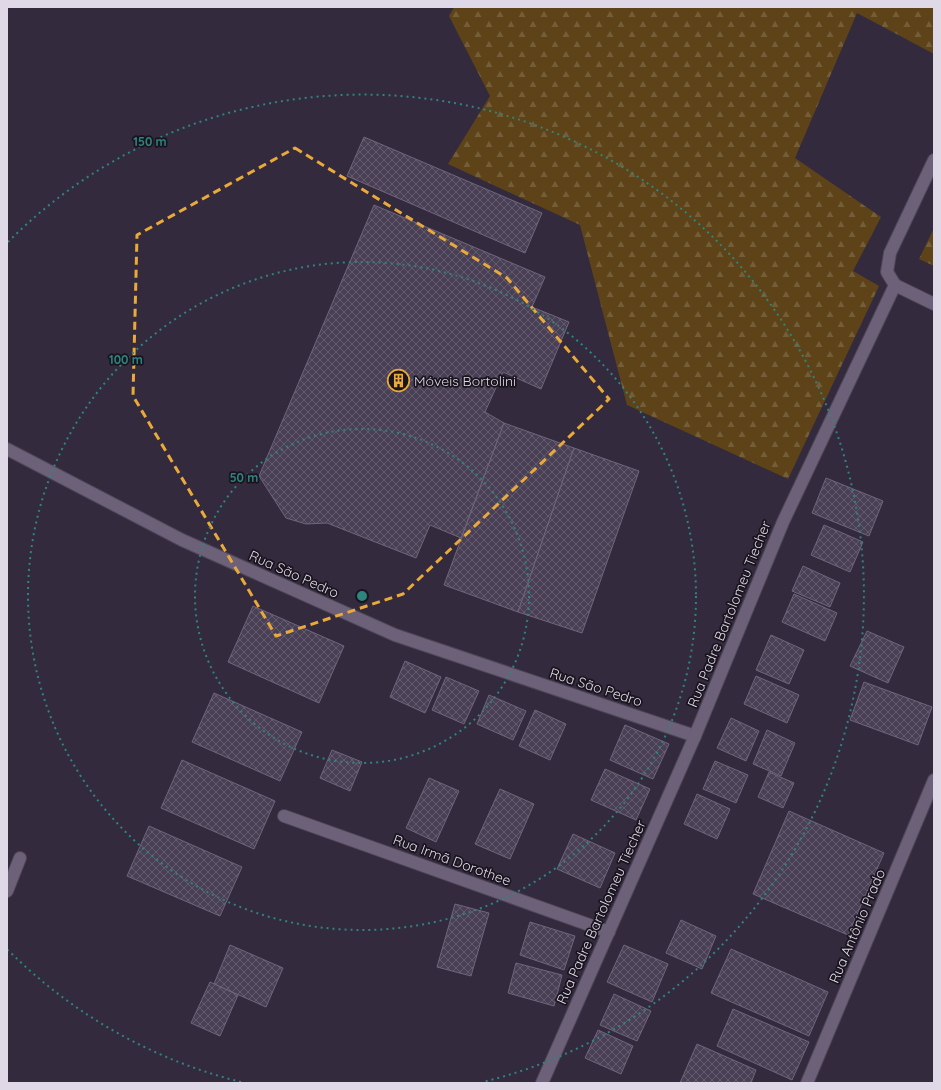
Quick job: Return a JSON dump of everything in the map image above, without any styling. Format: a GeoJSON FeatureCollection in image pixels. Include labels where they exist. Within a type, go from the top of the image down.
{"type":"FeatureCollection","features":[{"type":"Feature","properties":{"kind":"street"},"geometry":{"type":"LineString","coordinates":[[934,160],[890,253],[887,272],[894,286],[934,304]]}},
{"type":"Feature","properties":{"kind":"street","name":"Rua Padre Bartolomeu Tiecher"},"geometry":{"type":"LineString","coordinates":[[542,1083],[695,736],[783,522],[894,286]]}},
{"type":"Feature","properties":{"kind":"street","name":"Rua São Pedro"},"geometry":{"type":"LineString","coordinates":[[7,449],[182,540],[394,635],[695,736]]}},
{"type":"Feature","properties":{"kind":"street","name":"Rua Antônio Prado"},"geometry":{"type":"LineString","coordinates":[[807,1083],[934,780]]}},
{"type":"Feature","properties":{"kind":"street","name":"Rua Irmã Dorothee"},"geometry":{"type":"LineString","coordinates":[[284,816],[609,932]]}},
{"type":"Feature","properties":{"kind":"street"},"geometry":{"type":"LineString","coordinates":[[7,891],[20,858]]}},
{"type":"Feature","properties":{"kind":"highlighted area"},"geometry":{"type":"Polygon","coordinates":[[[295,148],[507,278],[609,399],[403,594],[276,636],[133,396],[137,235],[295,148]]]}},
{"type":"Feature","properties":{"kind":"green space"},"geometry":{"type":"Polygon","coordinates":[[[454,7],[934,7],[934,54],[857,13],[795,158],[881,217],[853,271],[879,286],[788,479],[627,405],[580,225],[448,164],[490,96],[449,16],[454,7]]]}},
{"type":"Feature","properties":{"kind":"green space"},"geometry":{"type":"Polygon","coordinates":[[[934,228],[934,266],[919,259],[934,228]]]}},
{"type":"Feature","properties":{"kind":"building"},"geometry":{"type":"Polygon","coordinates":[[[364,137],[542,213],[525,253],[347,176],[364,137]]]}},
{"type":"Feature","properties":{"kind":"building","name":"Móveis Bortolini"},"geometry":{"type":"Polygon","coordinates":[[[374,205],[545,277],[532,307],[569,322],[541,389],[503,372],[485,412],[504,423],[461,538],[430,525],[416,558],[327,523],[306,524],[286,518],[259,476],[374,205]]]}},
{"type":"Feature","properties":{"kind":"building"},"geometry":{"type":"Polygon","coordinates":[[[504,423],[574,448],[518,612],[444,585],[504,423]]]}},
{"type":"Feature","properties":{"kind":"building"},"geometry":{"type":"Polygon","coordinates":[[[574,448],[639,471],[582,633],[518,612],[574,448]]]}},
{"type":"Feature","properties":{"kind":"building"},"geometry":{"type":"Polygon","coordinates":[[[826,478],[883,501],[869,536],[812,513],[826,478]]]}},
{"type":"Feature","properties":{"kind":"building"},"geometry":{"type":"Polygon","coordinates":[[[824,525],[863,542],[850,572],[811,555],[824,525]]]}},
{"type":"Feature","properties":{"kind":"building"},"geometry":{"type":"Polygon","coordinates":[[[803,566],[840,583],[830,607],[792,591],[803,566]]]}},
{"type":"Feature","properties":{"kind":"building"},"geometry":{"type":"Polygon","coordinates":[[[794,594],[837,613],[825,641],[782,622],[794,594]]]}},
{"type":"Feature","properties":{"kind":"building"},"geometry":{"type":"Polygon","coordinates":[[[253,606],[344,646],[319,703],[228,662],[253,606]]]}},
{"type":"Feature","properties":{"kind":"building"},"geometry":{"type":"Polygon","coordinates":[[[867,631],[904,647],[888,683],[850,666],[867,631]]]}},
{"type":"Feature","properties":{"kind":"building"},"geometry":{"type":"Polygon","coordinates":[[[771,635],[804,650],[789,684],[756,670],[771,635]]]}},
{"type":"Feature","properties":{"kind":"building"},"geometry":{"type":"Polygon","coordinates":[[[405,661],[441,677],[425,713],[390,697],[405,661]]]}},
{"type":"Feature","properties":{"kind":"building"},"geometry":{"type":"Polygon","coordinates":[[[756,676],[799,695],[787,723],[744,704],[756,676]]]}},
{"type":"Feature","properties":{"kind":"building"},"geometry":{"type":"Polygon","coordinates":[[[446,677],[479,691],[464,724],[432,710],[446,677]]]}},
{"type":"Feature","properties":{"kind":"building"},"geometry":{"type":"Polygon","coordinates":[[[864,682],[932,707],[918,745],[850,720],[864,682]]]}},
{"type":"Feature","properties":{"kind":"building"},"geometry":{"type":"Polygon","coordinates":[[[214,693],[302,732],[280,781],[192,742],[214,693]]]}},
{"type":"Feature","properties":{"kind":"building"},"geometry":{"type":"Polygon","coordinates":[[[489,695],[526,711],[513,740],[477,724],[489,695]]]}},
{"type":"Feature","properties":{"kind":"building"},"geometry":{"type":"Polygon","coordinates":[[[535,710],[566,724],[550,760],[519,746],[535,710]]]}},
{"type":"Feature","properties":{"kind":"building"},"geometry":{"type":"Polygon","coordinates":[[[731,718],[759,731],[746,761],[717,748],[731,718]]]}},
{"type":"Feature","properties":{"kind":"building"},"geometry":{"type":"Polygon","coordinates":[[[625,725],[669,744],[653,779],[610,760],[625,725]]]}},
{"type":"Feature","properties":{"kind":"building"},"geometry":{"type":"Polygon","coordinates":[[[767,730],[795,743],[781,776],[753,764],[767,730]]]}},
{"type":"Feature","properties":{"kind":"building"},"geometry":{"type":"Polygon","coordinates":[[[332,750],[362,762],[350,791],[320,778],[332,750]]]}},
{"type":"Feature","properties":{"kind":"building"},"geometry":{"type":"Polygon","coordinates":[[[182,760],[275,801],[254,849],[161,808],[182,760]]]}},
{"type":"Feature","properties":{"kind":"building"},"geometry":{"type":"Polygon","coordinates":[[[715,761],[748,775],[736,803],[703,789],[715,761]]]}},
{"type":"Feature","properties":{"kind":"building"},"geometry":{"type":"Polygon","coordinates":[[[605,769],[650,789],[636,820],[591,800],[605,769]]]}},
{"type":"Feature","properties":{"kind":"building"},"geometry":{"type":"Polygon","coordinates":[[[769,772],[794,783],[783,808],[758,797],[769,772]]]}},
{"type":"Feature","properties":{"kind":"building"},"geometry":{"type":"Polygon","coordinates":[[[429,778],[459,791],[436,842],[406,828],[429,778]]]}},
{"type":"Feature","properties":{"kind":"building"},"geometry":{"type":"Polygon","coordinates":[[[500,789],[534,804],[510,859],[475,844],[500,789]]]}},
{"type":"Feature","properties":{"kind":"building"},"geometry":{"type":"Polygon","coordinates":[[[697,794],[730,809],[717,839],[684,824],[697,794]]]}},
{"type":"Feature","properties":{"kind":"building"},"geometry":{"type":"Polygon","coordinates":[[[789,811],[884,853],[848,935],[753,894],[789,811]]]}},
{"type":"Feature","properties":{"kind":"building"},"geometry":{"type":"Polygon","coordinates":[[[149,826],[242,867],[220,916],[127,876],[149,826]]]}},
{"type":"Feature","properties":{"kind":"building"},"geometry":{"type":"Polygon","coordinates":[[[573,834],[615,853],[600,888],[557,869],[573,834]]]}},
{"type":"Feature","properties":{"kind":"building"},"geometry":{"type":"Polygon","coordinates":[[[455,904],[489,913],[471,976],[437,967],[455,904]]]}},
{"type":"Feature","properties":{"kind":"building"},"geometry":{"type":"Polygon","coordinates":[[[681,920],[716,936],[702,969],[666,953],[681,920]]]}},
{"type":"Feature","properties":{"kind":"building"},"geometry":{"type":"Polygon","coordinates":[[[530,922],[575,936],[564,970],[520,955],[530,922]]]}},
{"type":"Feature","properties":{"kind":"building"},"geometry":{"type":"Polygon","coordinates":[[[230,945],[283,968],[266,1007],[214,984],[230,945]]]}},
{"type":"Feature","properties":{"kind":"building"},"geometry":{"type":"Polygon","coordinates":[[[624,945],[668,964],[652,1002],[607,982],[624,945]]]}},
{"type":"Feature","properties":{"kind":"building"},"geometry":{"type":"Polygon","coordinates":[[[731,949],[828,992],[809,1036],[711,993],[731,949]]]}},
{"type":"Feature","properties":{"kind":"building"},"geometry":{"type":"Polygon","coordinates":[[[516,963],[562,975],[554,1006],[508,993],[516,963]]]}},
{"type":"Feature","properties":{"kind":"building"},"geometry":{"type":"Polygon","coordinates":[[[210,982],[238,995],[220,1036],[191,1023],[210,982]]]}},
{"type":"Feature","properties":{"kind":"building"},"geometry":{"type":"Polygon","coordinates":[[[614,994],[651,1011],[637,1041],[600,1025],[614,994]]]}},
{"type":"Feature","properties":{"kind":"building"},"geometry":{"type":"Polygon","coordinates":[[[733,1009],[809,1042],[792,1080],[717,1046],[733,1009]]]}},
{"type":"Feature","properties":{"kind":"building"},"geometry":{"type":"Polygon","coordinates":[[[598,1030],[633,1046],[621,1074],[585,1058],[598,1030]]]}},
{"type":"Feature","properties":{"kind":"building"},"geometry":{"type":"Polygon","coordinates":[[[697,1044],[756,1070],[751,1083],[680,1083],[697,1044]]]}},
{"type":"Feature","properties":{"kind":"place","name":"Móveis Bortolini"},"geometry":{"type":"Point","coordinates":[399,381]}}]}
